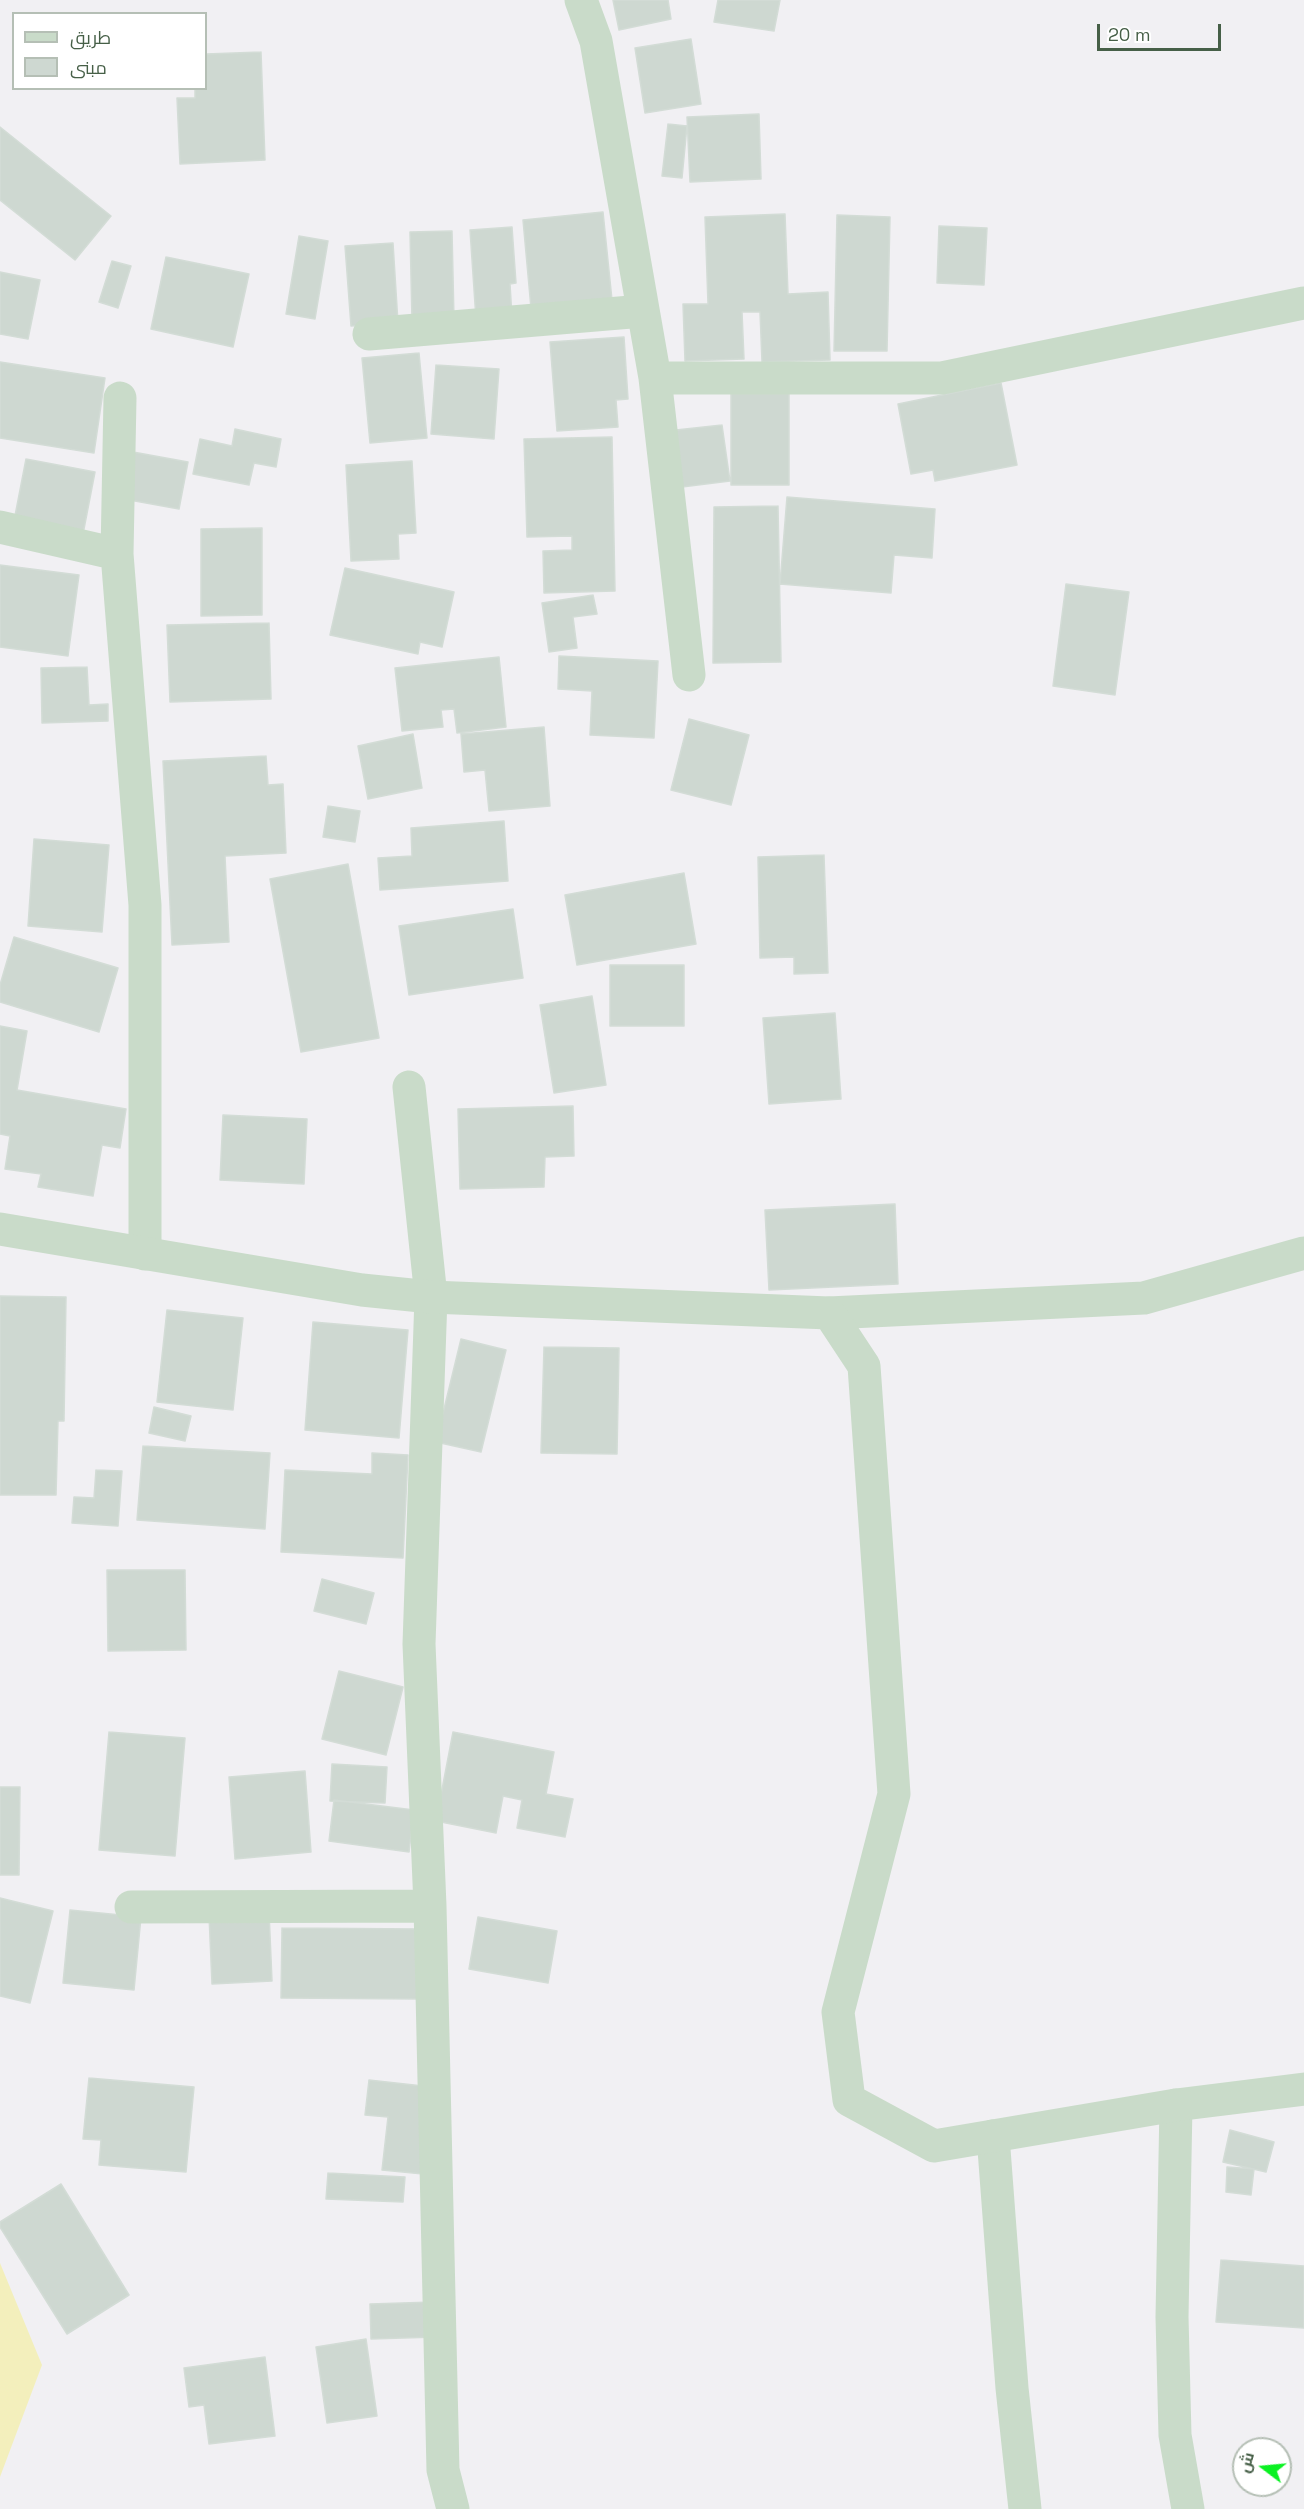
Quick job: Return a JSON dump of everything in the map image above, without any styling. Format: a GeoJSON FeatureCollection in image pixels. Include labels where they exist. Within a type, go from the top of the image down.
{"type":"FeatureCollection","features":[{"type":"Feature","properties":{"kind":"street"},"geometry":{"type":"LineString","coordinates":[[581,0],[596,41],[655,378],[688,675]]}},
{"type":"Feature","properties":{"kind":"street"},"geometry":{"type":"LineString","coordinates":[[655,378],[942,378],[1304,303]]}},
{"type":"Feature","properties":{"kind":"street"},"geometry":{"type":"LineString","coordinates":[[369,334],[643,311]]}},
{"type":"Feature","properties":{"kind":"street"},"geometry":{"type":"LineString","coordinates":[[120,398],[117,554],[145,905],[145,1254]]}},
{"type":"Feature","properties":{"kind":"street"},"geometry":{"type":"LineString","coordinates":[[0,526],[117,554]]}},
{"type":"Feature","properties":{"kind":"street"},"geometry":{"type":"LineString","coordinates":[[410,1087],[431,1297],[419,1644],[430,1906],[443,2470],[453,2509]]}},
{"type":"Feature","properties":{"kind":"street"},"geometry":{"type":"LineString","coordinates":[[0,1229],[362,1290],[431,1297],[829,1313],[1144,1298],[1304,1253]]}},
{"type":"Feature","properties":{"kind":"street"},"geometry":{"type":"LineString","coordinates":[[829,1313],[864,1366],[894,1794],[838,2012],[849,2100],[934,2146],[1176,2105],[1304,2090]]}},
{"type":"Feature","properties":{"kind":"street"},"geometry":{"type":"LineString","coordinates":[[131,1907],[430,1906]]}},
{"type":"Feature","properties":{"kind":"street"},"geometry":{"type":"LineString","coordinates":[[1176,2105],[1172,2317],[1175,2435],[1188,2509]]}},
{"type":"Feature","properties":{"kind":"street"},"geometry":{"type":"LineString","coordinates":[[993,2136],[1012,2388],[1025,2509]]}},
{"type":"Feature","properties":{"kind":"shaded area"},"geometry":{"type":"Polygon","coordinates":[[[0,2263],[42,2365],[0,2477],[0,2263]]]}},
{"type":"Feature","properties":{"kind":"building"},"geometry":{"type":"Polygon","coordinates":[[[613,0],[668,0],[671,19],[619,30],[613,0]]]}},
{"type":"Feature","properties":{"kind":"building"},"geometry":{"type":"Polygon","coordinates":[[[718,0],[780,0],[774,31],[714,22],[718,0]]]}},
{"type":"Feature","properties":{"kind":"building"},"geometry":{"type":"Polygon","coordinates":[[[691,39],[701,104],[645,113],[635,48],[691,39]]]}},
{"type":"Feature","properties":{"kind":"building"},"geometry":{"type":"Polygon","coordinates":[[[261,52],[265,160],[180,164],[177,98],[195,98],[195,90],[207,90],[207,54],[261,52]]]}},
{"type":"Feature","properties":{"kind":"building"},"geometry":{"type":"Polygon","coordinates":[[[759,114],[761,179],[690,182],[687,117],[759,114]]]}},
{"type":"Feature","properties":{"kind":"building"},"geometry":{"type":"Polygon","coordinates":[[[668,124],[687,126],[682,178],[662,176],[668,124]]]}},
{"type":"Feature","properties":{"kind":"building"},"geometry":{"type":"Polygon","coordinates":[[[0,127],[111,216],[75,260],[0,200],[0,127]]]}},
{"type":"Feature","properties":{"kind":"building"},"geometry":{"type":"Polygon","coordinates":[[[603,212],[612,300],[531,308],[523,220],[603,212]]]}},
{"type":"Feature","properties":{"kind":"building"},"geometry":{"type":"Polygon","coordinates":[[[785,214],[788,294],[828,292],[830,360],[762,362],[760,312],[742,312],[744,359],[685,361],[683,304],[708,304],[705,217],[785,214]]]}},
{"type":"Feature","properties":{"kind":"building"},"geometry":{"type":"Polygon","coordinates":[[[837,215],[890,217],[887,351],[834,351],[837,215]]]}},
{"type":"Feature","properties":{"kind":"building"},"geometry":{"type":"Polygon","coordinates":[[[939,226],[987,228],[984,285],[937,283],[939,226]]]}},
{"type":"Feature","properties":{"kind":"building"},"geometry":{"type":"Polygon","coordinates":[[[512,227],[516,283],[510,284],[512,317],[476,319],[470,230],[512,227]]]}},
{"type":"Feature","properties":{"kind":"building"},"geometry":{"type":"Polygon","coordinates":[[[452,231],[454,320],[412,321],[410,232],[452,231]]]}},
{"type":"Feature","properties":{"kind":"building"},"geometry":{"type":"Polygon","coordinates":[[[299,236],[328,241],[315,319],[286,314],[299,236]]]}},
{"type":"Feature","properties":{"kind":"building"},"geometry":{"type":"Polygon","coordinates":[[[393,243],[398,323],[351,326],[345,246],[393,243]]]}},
{"type":"Feature","properties":{"kind":"building"},"geometry":{"type":"Polygon","coordinates":[[[166,257],[249,274],[233,347],[151,329],[166,257]]]}},
{"type":"Feature","properties":{"kind":"building"},"geometry":{"type":"Polygon","coordinates":[[[112,261],[131,266],[118,308],[99,302],[112,261]]]}},
{"type":"Feature","properties":{"kind":"building"},"geometry":{"type":"Polygon","coordinates":[[[0,272],[40,280],[28,339],[0,334],[0,272]]]}},
{"type":"Feature","properties":{"kind":"building"},"geometry":{"type":"Polygon","coordinates":[[[624,337],[628,399],[616,400],[618,427],[557,431],[550,342],[624,337]]]}},
{"type":"Feature","properties":{"kind":"building"},"geometry":{"type":"Polygon","coordinates":[[[419,353],[427,438],[370,443],[362,358],[419,353]]]}},
{"type":"Feature","properties":{"kind":"building"},"geometry":{"type":"Polygon","coordinates":[[[0,362],[105,378],[94,453],[0,438],[0,362]]]}},
{"type":"Feature","properties":{"kind":"building"},"geometry":{"type":"Polygon","coordinates":[[[436,365],[499,369],[494,439],[431,434],[436,365]]]}},
{"type":"Feature","properties":{"kind":"building"},"geometry":{"type":"Polygon","coordinates":[[[1001,383],[1017,465],[935,481],[933,470],[911,474],[898,404],[1001,383]]]}},
{"type":"Feature","properties":{"kind":"building"},"geometry":{"type":"Polygon","coordinates":[[[731,393],[789,393],[789,485],[731,485],[731,393]]]}},
{"type":"Feature","properties":{"kind":"building"},"geometry":{"type":"Polygon","coordinates":[[[722,425],[730,481],[682,487],[676,430],[722,425]]]}},
{"type":"Feature","properties":{"kind":"building"},"geometry":{"type":"Polygon","coordinates":[[[235,429],[281,439],[276,467],[254,463],[249,485],[193,474],[200,439],[232,446],[235,429]]]}},
{"type":"Feature","properties":{"kind":"building"},"geometry":{"type":"Polygon","coordinates":[[[612,437],[615,591],[544,593],[543,551],[572,550],[572,536],[527,537],[524,439],[612,437]]]}},
{"type":"Feature","properties":{"kind":"building"},"geometry":{"type":"Polygon","coordinates":[[[133,452],[188,462],[179,509],[124,499],[133,452]]]}},
{"type":"Feature","properties":{"kind":"building"},"geometry":{"type":"Polygon","coordinates":[[[26,459],[95,472],[83,534],[14,521],[26,459]]]}},
{"type":"Feature","properties":{"kind":"building"},"geometry":{"type":"Polygon","coordinates":[[[412,461],[416,533],[398,534],[399,559],[351,561],[346,465],[412,461]]]}},
{"type":"Feature","properties":{"kind":"building"},"geometry":{"type":"Polygon","coordinates":[[[787,497],[935,509],[932,558],[894,555],[891,593],[780,584],[787,497]]]}},
{"type":"Feature","properties":{"kind":"building"},"geometry":{"type":"Polygon","coordinates":[[[778,506],[781,662],[713,663],[714,507],[778,506]]]}},
{"type":"Feature","properties":{"kind":"building"},"geometry":{"type":"Polygon","coordinates":[[[262,528],[262,615],[201,616],[201,529],[262,528]]]}},
{"type":"Feature","properties":{"kind":"building"},"geometry":{"type":"Polygon","coordinates":[[[0,565],[79,575],[68,656],[0,647],[0,565]]]}},
{"type":"Feature","properties":{"kind":"building"},"geometry":{"type":"Polygon","coordinates":[[[345,568],[454,592],[442,647],[420,642],[418,654],[330,635],[345,568]]]}},
{"type":"Feature","properties":{"kind":"building"},"geometry":{"type":"Polygon","coordinates":[[[1066,584],[1129,592],[1115,695],[1053,686],[1066,584]]]}},
{"type":"Feature","properties":{"kind":"building"},"geometry":{"type":"Polygon","coordinates":[[[593,595],[597,614],[573,617],[577,648],[549,652],[542,603],[593,595]]]}},
{"type":"Feature","properties":{"kind":"building"},"geometry":{"type":"Polygon","coordinates":[[[269,623],[271,699],[170,702],[167,625],[269,623]]]}},
{"type":"Feature","properties":{"kind":"building"},"geometry":{"type":"Polygon","coordinates":[[[559,656],[658,661],[654,738],[590,735],[592,691],[558,689],[559,656]]]}},
{"type":"Feature","properties":{"kind":"building"},"geometry":{"type":"Polygon","coordinates":[[[499,657],[506,727],[457,733],[454,709],[441,710],[443,727],[402,731],[395,668],[499,657]]]}},
{"type":"Feature","properties":{"kind":"building"},"geometry":{"type":"Polygon","coordinates":[[[87,667],[89,705],[108,704],[108,721],[42,723],[41,668],[87,667]]]}},
{"type":"Feature","properties":{"kind":"building"},"geometry":{"type":"Polygon","coordinates":[[[689,719],[749,735],[731,805],[671,790],[689,719]]]}},
{"type":"Feature","properties":{"kind":"building"},"geometry":{"type":"Polygon","coordinates":[[[544,727],[550,806],[489,811],[485,770],[464,772],[461,734],[544,727]]]}},
{"type":"Feature","properties":{"kind":"building"},"geometry":{"type":"Polygon","coordinates":[[[413,734],[422,788],[368,799],[358,746],[413,734]]]}},
{"type":"Feature","properties":{"kind":"building"},"geometry":{"type":"Polygon","coordinates":[[[266,756],[268,785],[283,784],[286,853],[225,856],[229,942],[172,945],[163,761],[266,756]]]}},
{"type":"Feature","properties":{"kind":"building"},"geometry":{"type":"Polygon","coordinates":[[[328,806],[360,811],[355,842],[323,837],[328,806]]]}},
{"type":"Feature","properties":{"kind":"building"},"geometry":{"type":"Polygon","coordinates":[[[504,821],[508,881],[380,890],[378,858],[412,856],[411,828],[504,821]]]}},
{"type":"Feature","properties":{"kind":"building"},"geometry":{"type":"Polygon","coordinates":[[[34,839],[109,845],[102,932],[28,926],[34,839]]]}},
{"type":"Feature","properties":{"kind":"building"},"geometry":{"type":"Polygon","coordinates":[[[824,855],[828,973],[794,974],[794,957],[760,958],[758,857],[824,855]]]}},
{"type":"Feature","properties":{"kind":"building"},"geometry":{"type":"Polygon","coordinates":[[[348,864],[379,1038],[301,1052],[270,879],[348,864]]]}},
{"type":"Feature","properties":{"kind":"building"},"geometry":{"type":"Polygon","coordinates":[[[684,873],[696,944],[577,965],[565,895],[684,873]]]}},
{"type":"Feature","properties":{"kind":"building"},"geometry":{"type":"Polygon","coordinates":[[[513,909],[523,978],[409,995],[399,926],[513,909]]]}},
{"type":"Feature","properties":{"kind":"building"},"geometry":{"type":"Polygon","coordinates":[[[14,937],[118,968],[99,1032],[0,1002],[0,985],[14,937]]]}},
{"type":"Feature","properties":{"kind":"building"},"geometry":{"type":"Polygon","coordinates":[[[610,965],[684,965],[684,1026],[610,1026],[610,965]]]}},
{"type":"Feature","properties":{"kind":"building"},"geometry":{"type":"Polygon","coordinates":[[[592,996],[606,1085],[554,1093],[540,1005],[592,996]]]}},
{"type":"Feature","properties":{"kind":"building"},"geometry":{"type":"Polygon","coordinates":[[[835,1013],[841,1099],[769,1104],[763,1018],[835,1013]]]}},
{"type":"Feature","properties":{"kind":"building"},"geometry":{"type":"Polygon","coordinates":[[[0,1026],[27,1031],[17,1090],[126,1109],[120,1148],[102,1145],[93,1196],[38,1187],[41,1174],[5,1169],[10,1136],[0,1134],[0,1026]]]}},
{"type":"Feature","properties":{"kind":"building"},"geometry":{"type":"Polygon","coordinates":[[[573,1106],[574,1156],[545,1157],[544,1187],[460,1189],[458,1109],[573,1106]]]}},
{"type":"Feature","properties":{"kind":"building"},"geometry":{"type":"Polygon","coordinates":[[[223,1115],[307,1119],[304,1184],[220,1180],[223,1115]]]}},
{"type":"Feature","properties":{"kind":"building"},"geometry":{"type":"Polygon","coordinates":[[[895,1204],[898,1284],[769,1290],[765,1210],[895,1204]]]}},
{"type":"Feature","properties":{"kind":"building"},"geometry":{"type":"Polygon","coordinates":[[[0,1296],[66,1297],[64,1421],[58,1421],[56,1495],[0,1495],[0,1296]]]}},
{"type":"Feature","properties":{"kind":"building"},"geometry":{"type":"Polygon","coordinates":[[[167,1310],[243,1318],[233,1410],[157,1402],[167,1310]]]}},
{"type":"Feature","properties":{"kind":"building"},"geometry":{"type":"Polygon","coordinates":[[[313,1322],[408,1330],[399,1438],[305,1430],[313,1322]]]}},
{"type":"Feature","properties":{"kind":"building"},"geometry":{"type":"Polygon","coordinates":[[[461,1339],[506,1350],[481,1452],[436,1442],[461,1339]]]}},
{"type":"Feature","properties":{"kind":"building"},"geometry":{"type":"Polygon","coordinates":[[[544,1347],[619,1348],[617,1454],[541,1453],[544,1347]]]}},
{"type":"Feature","properties":{"kind":"building"},"geometry":{"type":"Polygon","coordinates":[[[154,1407],[191,1416],[185,1441],[149,1433],[154,1407]]]}},
{"type":"Feature","properties":{"kind":"building"},"geometry":{"type":"Polygon","coordinates":[[[143,1446],[270,1453],[265,1529],[137,1520],[143,1446]]]}},
{"type":"Feature","properties":{"kind":"building"},"geometry":{"type":"Polygon","coordinates":[[[372,1453],[408,1455],[403,1558],[281,1552],[285,1470],[372,1474],[372,1453]]]}},
{"type":"Feature","properties":{"kind":"building"},"geometry":{"type":"Polygon","coordinates":[[[96,1470],[122,1471],[118,1526],[72,1523],[74,1497],[94,1498],[96,1470]]]}},
{"type":"Feature","properties":{"kind":"building"},"geometry":{"type":"Polygon","coordinates":[[[107,1570],[185,1570],[186,1650],[108,1651],[107,1570]]]}},
{"type":"Feature","properties":{"kind":"building"},"geometry":{"type":"Polygon","coordinates":[[[322,1579],[374,1593],[366,1624],[314,1611],[322,1579]]]}},
{"type":"Feature","properties":{"kind":"building"},"geometry":{"type":"Polygon","coordinates":[[[339,1671],[403,1687],[386,1755],[322,1739],[339,1671]]]}},
{"type":"Feature","properties":{"kind":"building"},"geometry":{"type":"Polygon","coordinates":[[[109,1732],[185,1738],[175,1856],[99,1850],[109,1732]]]}},
{"type":"Feature","properties":{"kind":"building"},"geometry":{"type":"Polygon","coordinates":[[[453,1732],[554,1752],[546,1794],[573,1799],[565,1837],[517,1828],[522,1800],[503,1796],[496,1833],[436,1821],[453,1732]]]}},
{"type":"Feature","properties":{"kind":"building"},"geometry":{"type":"Polygon","coordinates":[[[332,1764],[387,1767],[385,1803],[330,1801],[332,1764]]]}},
{"type":"Feature","properties":{"kind":"building"},"geometry":{"type":"Polygon","coordinates":[[[305,1771],[311,1852],[235,1859],[229,1777],[305,1771]]]}},
{"type":"Feature","properties":{"kind":"building"},"geometry":{"type":"Polygon","coordinates":[[[0,1787],[20,1787],[19,1875],[0,1875],[0,1787]]]}},
{"type":"Feature","properties":{"kind":"building"},"geometry":{"type":"Polygon","coordinates":[[[334,1800],[414,1810],[409,1852],[329,1841],[334,1800]]]}},
{"type":"Feature","properties":{"kind":"building"},"geometry":{"type":"Polygon","coordinates":[[[0,1898],[53,1911],[30,2003],[0,1996],[0,1898]]]}},
{"type":"Feature","properties":{"kind":"building"},"geometry":{"type":"Polygon","coordinates":[[[70,1910],[141,1917],[134,1990],[63,1983],[70,1910]]]}},
{"type":"Feature","properties":{"kind":"building"},"geometry":{"type":"Polygon","coordinates":[[[269,1912],[272,1981],[212,1984],[209,1915],[269,1912]]]}},
{"type":"Feature","properties":{"kind":"building"},"geometry":{"type":"Polygon","coordinates":[[[478,1917],[557,1931],[548,1983],[469,1969],[478,1917]]]}},
{"type":"Feature","properties":{"kind":"building"},"geometry":{"type":"Polygon","coordinates":[[[282,1928],[422,1929],[421,1999],[281,1998],[282,1928]]]}},
{"type":"Feature","properties":{"kind":"building"},"geometry":{"type":"Polygon","coordinates":[[[89,2078],[194,2087],[186,2172],[99,2165],[101,2140],[83,2139],[89,2078]]]}},
{"type":"Feature","properties":{"kind":"building"},"geometry":{"type":"Polygon","coordinates":[[[369,2080],[432,2087],[423,2174],[382,2170],[388,2117],[365,2115],[369,2080]]]}},
{"type":"Feature","properties":{"kind":"building"},"geometry":{"type":"Polygon","coordinates":[[[1230,2130],[1274,2142],[1266,2172],[1223,2162],[1230,2130]]]}},
{"type":"Feature","properties":{"kind":"building"},"geometry":{"type":"Polygon","coordinates":[[[1227,2167],[1254,2169],[1251,2195],[1226,2192],[1227,2167]]]}},
{"type":"Feature","properties":{"kind":"building"},"geometry":{"type":"Polygon","coordinates":[[[328,2173],[405,2177],[403,2202],[326,2199],[328,2173]]]}},
{"type":"Feature","properties":{"kind":"building"},"geometry":{"type":"Polygon","coordinates":[[[61,2184],[129,2295],[67,2334],[0,2227],[0,2222],[61,2184]]]}},
{"type":"Feature","properties":{"kind":"building"},"geometry":{"type":"Polygon","coordinates":[[[1221,2260],[1304,2266],[1304,2328],[1216,2322],[1221,2260]]]}},
{"type":"Feature","properties":{"kind":"building"},"geometry":{"type":"Polygon","coordinates":[[[434,2302],[436,2337],[371,2339],[370,2304],[434,2302]]]}},
{"type":"Feature","properties":{"kind":"building"},"geometry":{"type":"Polygon","coordinates":[[[366,2339],[377,2416],[327,2423],[316,2347],[366,2339]]]}},
{"type":"Feature","properties":{"kind":"building"},"geometry":{"type":"Polygon","coordinates":[[[265,2357],[275,2436],[209,2444],[204,2405],[189,2407],[184,2368],[265,2357]]]}}]}
